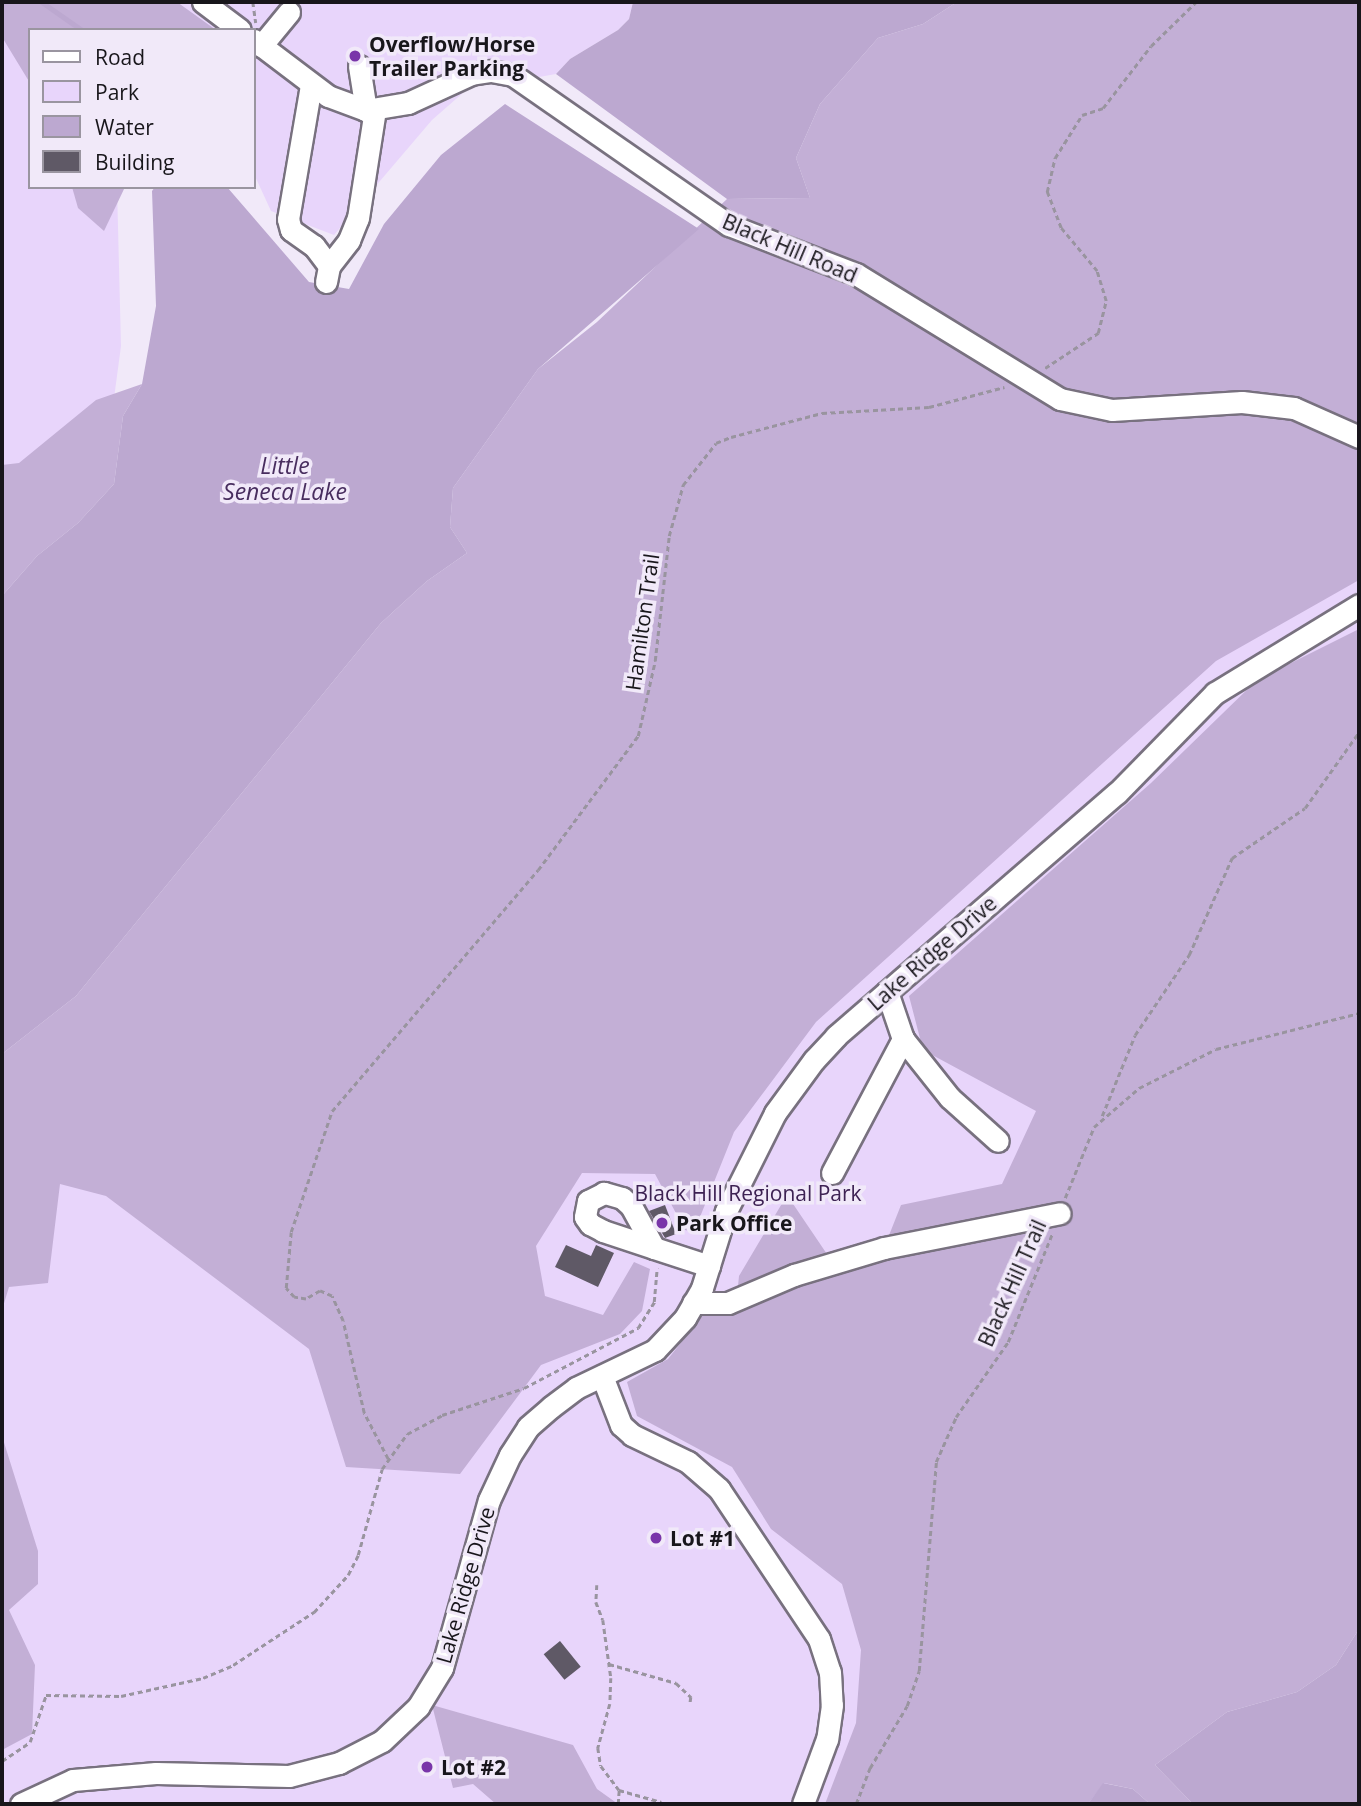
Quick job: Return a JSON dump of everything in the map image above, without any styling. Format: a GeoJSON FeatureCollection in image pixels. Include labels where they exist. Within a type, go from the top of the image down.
{"type":"FeatureCollection","features":[{"type":"Feature","properties":{"kind":"street"},"geometry":{"type":"LineString","coordinates":[[203,2],[237,28]]}},
{"type":"Feature","properties":{"kind":"street"},"geometry":{"type":"LineString","coordinates":[[289,12],[257,43],[312,85],[341,103],[371,110]]}},
{"type":"Feature","properties":{"kind":"street"},"geometry":{"type":"LineString","coordinates":[[312,85],[288,219],[291,230],[314,246],[328,274],[349,240],[358,218],[371,110],[359,66]]}},
{"type":"Feature","properties":{"kind":"street","name":"Black Hill Road"},"geometry":{"type":"LineString","coordinates":[[371,110],[408,103],[471,74],[491,71],[513,75],[729,225],[856,274],[1060,399],[1112,410],[1242,402],[1294,408],[1359,437]]}},
{"type":"Feature","properties":{"kind":"street","name":"Lake Ridge Drive"},"geometry":{"type":"LineString","coordinates":[[21,1804],[73,1780],[156,1773],[289,1776],[339,1763],[382,1741],[418,1707],[442,1668],[489,1500],[510,1455],[528,1427],[576,1388],[655,1350],[694,1303],[726,1211],[775,1113],[836,1035],[1117,793],[1215,693],[1359,605]]}},
{"type":"Feature","properties":{"kind":"street"},"geometry":{"type":"LineString","coordinates":[[887,992],[904,1039],[950,1098],[998,1141]]}},
{"type":"Feature","properties":{"kind":"street"},"geometry":{"type":"LineString","coordinates":[[832,1173],[904,1039]]}},
{"type":"Feature","properties":{"kind":"street"},"geometry":{"type":"LineString","coordinates":[[694,1303],[728,1303],[794,1275],[884,1248],[1060,1213]]}},
{"type":"Feature","properties":{"kind":"street"},"geometry":{"type":"LineString","coordinates":[[660,1256],[709,1266]]}},
{"type":"Feature","properties":{"kind":"street"},"geometry":{"type":"LineString","coordinates":[[602,1377],[621,1425],[632,1435],[688,1462],[719,1489],[819,1639],[830,1672],[832,1705],[827,1739],[803,1804]]}},
{"type":"Feature","properties":{"kind":"path","name":"Hamilton Trail"},"geometry":{"type":"LineString","coordinates":[[388,1459],[364,1413],[343,1321],[332,1296],[320,1291],[306,1299],[294,1297],[286,1289],[291,1232],[332,1111],[538,870],[638,736],[655,661],[669,536],[683,485],[716,443],[822,414],[929,407],[1028,380],[1098,333],[1106,301],[1097,271],[1061,228],[1047,192],[1064,137],[1082,115],[1103,108],[1151,46],[1196,2]]}},
{"type":"Feature","properties":{"kind":"path"},"geometry":{"type":"LineString","coordinates":[[1101,1119],[1135,1035],[1189,955],[1231,858],[1305,808],[1359,732]]}},
{"type":"Feature","properties":{"kind":"path","name":"Black Hill Trail"},"geometry":{"type":"LineString","coordinates":[[856,1804],[870,1768],[907,1706],[919,1671],[936,1462],[956,1416],[1008,1342],[1084,1145],[1101,1119],[1139,1088],[1198,1056],[1359,1013]]}},
{"type":"Feature","properties":{"kind":"path"},"geometry":{"type":"LineString","coordinates":[[2,1761],[30,1742],[46,1695],[121,1696],[203,1678],[233,1665],[314,1612],[333,1596],[358,1555],[388,1459],[407,1434],[422,1423],[524,1388],[638,1328],[657,1292],[654,1260],[660,1256]]}},
{"type":"Feature","properties":{"kind":"path"},"geometry":{"type":"LineString","coordinates":[[597,1585],[596,1602],[603,1620],[609,1664],[610,1704],[598,1748],[601,1766],[620,1790],[661,1802]]}},
{"type":"Feature","properties":{"kind":"path"},"geometry":{"type":"LineString","coordinates":[[609,1664],[676,1684],[691,1697],[690,1704]]}},
{"type":"Feature","properties":{"kind":"path"},"geometry":{"type":"LineString","coordinates":[[618,1804],[620,1790]]}},
{"type":"Feature","properties":{"kind":"green space"},"geometry":{"type":"Polygon","coordinates":[[[2,2],[633,2],[629,19],[618,30],[570,59],[556,74],[522,80],[488,71],[432,120],[334,235],[271,211],[256,178],[256,28],[28,28],[28,189],[117,189],[121,346],[106,458],[2,569],[2,2]]]}},
{"type":"Feature","properties":{"kind":"green space","name":"Black Hill Regional Park"},"geometry":{"type":"Polygon","coordinates":[[[1104,2],[1359,2],[1359,1551],[1087,1804],[2,1804],[2,1075],[1104,2]]]}},
{"type":"Feature","properties":{"kind":"shaded area"},"geometry":{"type":"Polygon","coordinates":[[[2,2],[177,2],[213,28],[28,28],[28,80],[2,37],[2,2]]]}},
{"type":"Feature","properties":{"kind":"shaded area"},"geometry":{"type":"Polygon","coordinates":[[[957,2],[1359,2],[1359,580],[1216,661],[816,1022],[734,1132],[694,1232],[685,1230],[655,1174],[582,1173],[536,1246],[545,1296],[603,1315],[634,1262],[650,1269],[642,1311],[620,1334],[541,1365],[460,1474],[346,1467],[309,1349],[106,1196],[60,1184],[48,1283],[9,1287],[2,1310],[2,1054],[76,996],[381,623],[427,581],[467,553],[450,527],[453,488],[538,369],[597,322],[727,199],[810,198],[796,158],[820,104],[878,38],[923,24],[957,2]]]}},
{"type":"Feature","properties":{"kind":"shaded area"},"geometry":{"type":"Polygon","coordinates":[[[73,189],[124,189],[104,231],[78,208],[73,189]]]}},
{"type":"Feature","properties":{"kind":"shaded area"},"geometry":{"type":"Polygon","coordinates":[[[142,384],[123,416],[114,484],[78,523],[37,556],[2,596],[2,465],[19,463],[96,400],[142,384]]]}},
{"type":"Feature","properties":{"kind":"shaded area"},"geometry":{"type":"Polygon","coordinates":[[[1359,629],[1359,1629],[1336,1665],[1297,1692],[1227,1712],[1155,1765],[1193,1804],[1150,1804],[1133,1789],[1104,1783],[1088,1804],[825,1804],[856,1723],[861,1650],[842,1584],[771,1529],[732,1467],[637,1416],[627,1382],[668,1359],[702,1316],[735,1315],[739,1276],[787,1195],[833,1263],[884,1248],[901,1205],[1002,1184],[1036,1111],[923,1050],[909,996],[1151,783],[1257,680],[1359,629]]]}},
{"type":"Feature","properties":{"kind":"shaded area"},"geometry":{"type":"Polygon","coordinates":[[[2,1436],[38,1551],[38,1584],[9,1610],[35,1665],[32,1734],[2,1750],[2,1436]]]}},
{"type":"Feature","properties":{"kind":"shaded area"},"geometry":{"type":"Polygon","coordinates":[[[432,1705],[573,1745],[597,1789],[618,1804],[496,1804],[473,1784],[453,1788],[432,1705]]]}},
{"type":"Feature","properties":{"kind":"water"},"geometry":{"type":"Polygon","coordinates":[[[633,2],[957,2],[923,24],[878,38],[820,104],[796,158],[810,198],[727,199],[556,74],[570,59],[618,30],[629,19],[633,2]]]}},
{"type":"Feature","properties":{"kind":"water","name":"Little Seneca Lake"},"geometry":{"type":"Polygon","coordinates":[[[505,104],[699,229],[538,369],[453,488],[450,527],[467,553],[427,581],[381,623],[76,996],[2,1054],[2,596],[37,556],[78,523],[114,484],[123,416],[142,384],[156,306],[152,191],[229,189],[309,282],[349,289],[384,224],[441,155],[505,104]]]}},
{"type":"Feature","properties":{"kind":"water"},"geometry":{"type":"Polygon","coordinates":[[[1359,1629],[1359,1804],[1193,1804],[1155,1765],[1227,1712],[1297,1692],[1336,1665],[1359,1629]]]}},
{"type":"Feature","properties":{"kind":"water"},"geometry":{"type":"Polygon","coordinates":[[[1103,1783],[1133,1789],[1150,1804],[1088,1804],[1103,1783]]]}},
{"type":"Feature","properties":{"kind":"building","name":"Park Office"},"geometry":{"type":"Polygon","coordinates":[[[665,1205],[676,1234],[665,1238],[649,1211],[665,1205]]]}},
{"type":"Feature","properties":{"kind":"building"},"geometry":{"type":"Polygon","coordinates":[[[566,1245],[591,1256],[596,1245],[614,1253],[598,1287],[555,1267],[566,1245]]]}},
{"type":"Feature","properties":{"kind":"building"},"geometry":{"type":"Polygon","coordinates":[[[560,1641],[581,1667],[564,1680],[544,1654],[560,1641]]]}},
{"type":"Feature","properties":{"kind":"waterway"},"geometry":{"type":"LineString","coordinates":[[42,2],[79,28]]}},
{"type":"Feature","properties":{"kind":"place","name":"Overflow/Horse Trailer Parking"},"geometry":{"type":"Point","coordinates":[355,56]}},
{"type":"Feature","properties":{"kind":"place","name":"Park Office"},"geometry":{"type":"Point","coordinates":[662,1223]}},
{"type":"Feature","properties":{"kind":"place","name":"Lot #1"},"geometry":{"type":"Point","coordinates":[656,1538]}},
{"type":"Feature","properties":{"kind":"place","name":"Lot #2"},"geometry":{"type":"Point","coordinates":[427,1767]}}]}
